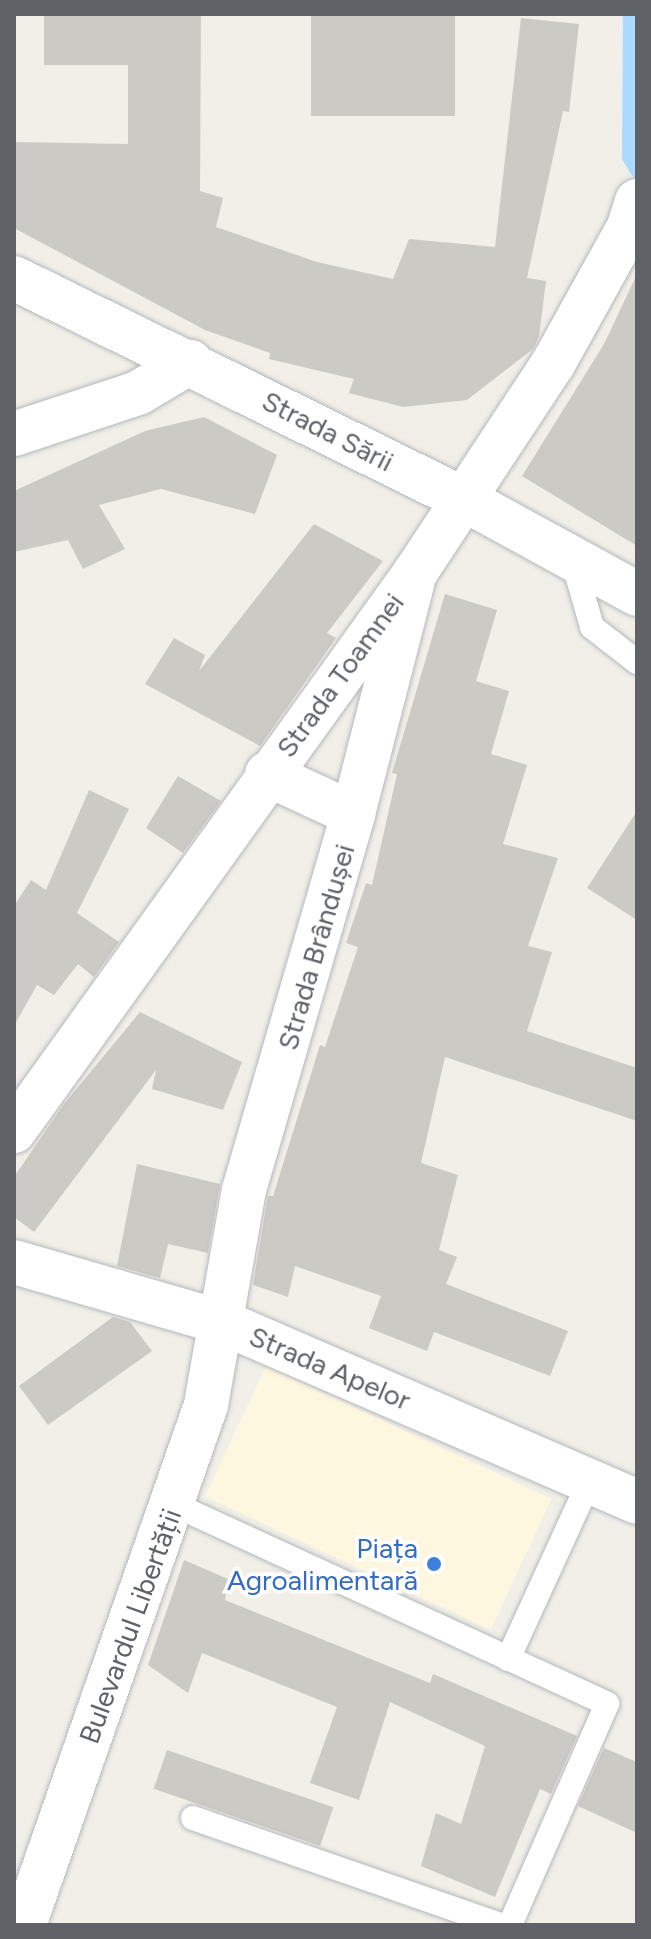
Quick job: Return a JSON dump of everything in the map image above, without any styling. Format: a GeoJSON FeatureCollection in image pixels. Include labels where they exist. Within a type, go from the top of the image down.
{"type":"FeatureCollection","features":[{"type":"Feature","properties":{"kind":"street","name":"Strada Toamnei"},"geometry":{"type":"LineString","coordinates":[[14,1131],[267,774],[415,573],[553,364],[633,214]]}},
{"type":"Feature","properties":{"kind":"street","name":"Strada Sării"},"geometry":{"type":"LineString","coordinates":[[14,278],[462,498],[637,594]]}},
{"type":"Feature","properties":{"kind":"street"},"geometry":{"type":"LineString","coordinates":[[14,434],[138,393],[190,362]]}},
{"type":"Feature","properties":{"kind":"street","name":"Strada Brândușei"},"geometry":{"type":"LineString","coordinates":[[224,1323],[244,1190],[353,814],[415,573]]}},
{"type":"Feature","properties":{"kind":"street"},"geometry":{"type":"LineString","coordinates":[[267,774],[353,814]]}},
{"type":"Feature","properties":{"kind":"street","name":"Strada Apelor"},"geometry":{"type":"LineString","coordinates":[[14,1262],[224,1323],[637,1502]]}},
{"type":"Feature","properties":{"kind":"street","name":"Bulevardul Libertății"},"geometry":{"type":"LineString","coordinates":[[24,1925],[206,1405],[224,1323]]}},
{"type":"Feature","properties":{"kind":"lane"},"geometry":{"type":"LineString","coordinates":[[572,558],[592,627],[637,662]]}},
{"type":"Feature","properties":{"kind":"lane"},"geometry":{"type":"LineString","coordinates":[[508,1659],[590,1480]]}},
{"type":"Feature","properties":{"kind":"lane"},"geometry":{"type":"LineString","coordinates":[[173,1504],[607,1704],[510,1925]]}},
{"type":"Feature","properties":{"kind":"lane"},"geometry":{"type":"LineString","coordinates":[[193,1818],[501,1925]]}},
{"type":"Feature","properties":{"kind":"shaded area","name":"Piața Agroalimentară"},"geometry":{"type":"Polygon","coordinates":[[[266,1366],[551,1499],[491,1630],[205,1497],[266,1366]]]}},
{"type":"Feature","properties":{"kind":"building"},"geometry":{"type":"Polygon","coordinates":[[[44,14],[201,14],[200,191],[223,198],[216,227],[317,262],[393,279],[409,239],[495,247],[521,18],[579,24],[569,112],[563,111],[527,278],[546,281],[539,337],[533,349],[467,400],[403,407],[349,393],[354,379],[269,359],[270,353],[205,330],[14,228],[14,142],[128,144],[128,65],[44,65],[44,14]]]}},
{"type":"Feature","properties":{"kind":"building"},"geometry":{"type":"Polygon","coordinates":[[[311,14],[455,14],[455,116],[311,116],[311,14]]]}},
{"type":"Feature","properties":{"kind":"building"},"geometry":{"type":"Polygon","coordinates":[[[637,274],[637,546],[522,476],[604,344],[637,274]]]}},
{"type":"Feature","properties":{"kind":"building"},"geometry":{"type":"Polygon","coordinates":[[[204,417],[277,455],[255,514],[161,489],[99,505],[125,549],[83,569],[68,540],[14,552],[14,491],[145,431],[204,417]]]}},
{"type":"Feature","properties":{"kind":"building"},"geometry":{"type":"Polygon","coordinates":[[[314,524],[383,561],[327,633],[336,638],[260,746],[145,684],[174,638],[205,655],[199,671],[314,524]]]}},
{"type":"Feature","properties":{"kind":"building"},"geometry":{"type":"Polygon","coordinates":[[[445,594],[497,610],[476,681],[509,691],[491,754],[527,765],[503,844],[558,858],[528,946],[552,952],[527,1031],[637,1068],[637,1121],[445,1057],[421,1163],[458,1175],[439,1250],[457,1257],[446,1284],[568,1331],[550,1376],[434,1332],[427,1351],[369,1328],[381,1296],[295,1266],[288,1297],[253,1285],[268,1196],[273,1196],[320,1045],[325,1047],[358,947],[346,943],[366,883],[372,885],[397,774],[392,773],[445,594]]]}},
{"type":"Feature","properties":{"kind":"building"},"geometry":{"type":"Polygon","coordinates":[[[178,776],[221,801],[183,853],[146,828],[178,776]]]}},
{"type":"Feature","properties":{"kind":"building"},"geometry":{"type":"Polygon","coordinates":[[[89,790],[129,809],[77,913],[119,942],[94,977],[78,964],[54,995],[37,985],[14,1026],[14,906],[31,880],[46,890],[89,790]]]}},
{"type":"Feature","properties":{"kind":"building"},"geometry":{"type":"Polygon","coordinates":[[[637,811],[637,920],[587,888],[637,811]]]}},
{"type":"Feature","properties":{"kind":"building"},"geometry":{"type":"Polygon","coordinates":[[[140,1012],[242,1062],[223,1110],[152,1089],[156,1070],[34,1232],[14,1217],[14,1177],[64,1104],[140,1012]]]}},
{"type":"Feature","properties":{"kind":"building"},"geometry":{"type":"Polygon","coordinates":[[[137,1164],[220,1184],[208,1253],[168,1244],[160,1278],[117,1266],[137,1164]]]}},
{"type":"Feature","properties":{"kind":"building"},"geometry":{"type":"Polygon","coordinates":[[[113,1317],[130,1322],[152,1351],[48,1425],[19,1386],[113,1317]]]}},
{"type":"Feature","properties":{"kind":"building"},"geometry":{"type":"Polygon","coordinates":[[[184,1560],[228,1579],[225,1600],[430,1683],[433,1674],[577,1736],[551,1794],[540,1789],[495,1897],[421,1866],[436,1813],[461,1824],[485,1746],[390,1702],[359,1800],[310,1783],[337,1707],[202,1653],[188,1693],[148,1665],[184,1560]]]}},
{"type":"Feature","properties":{"kind":"building"},"geometry":{"type":"Polygon","coordinates":[[[604,1748],[637,1762],[637,1833],[578,1806],[604,1748]]]}},
{"type":"Feature","properties":{"kind":"building"},"geometry":{"type":"Polygon","coordinates":[[[167,1750],[333,1807],[320,1846],[154,1789],[167,1750]]]}},
{"type":"Feature","properties":{"kind":"waterway"},"geometry":{"type":"LineString","coordinates":[[630,14],[629,157],[637,171]]}},
{"type":"Feature","properties":{"kind":"place","name":"Piața Agroalimentară"},"geometry":{"type":"Point","coordinates":[434,1564]}}]}
